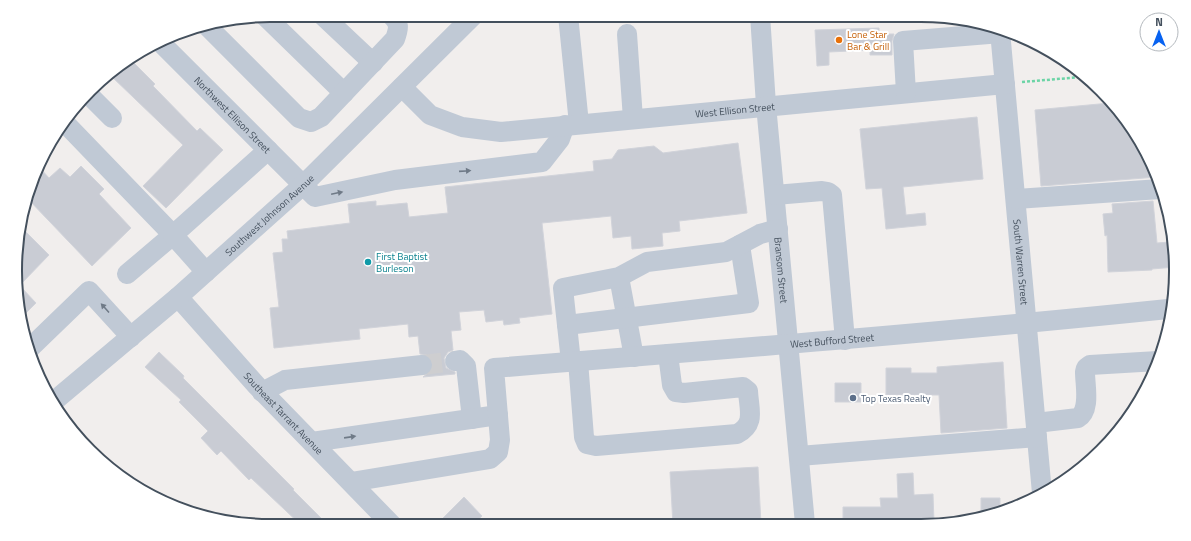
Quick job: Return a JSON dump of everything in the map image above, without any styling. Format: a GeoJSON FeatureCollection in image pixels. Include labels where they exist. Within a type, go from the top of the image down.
{"type":"FeatureCollection","features":[{"type":"Feature","properties":{"kind":"street"},"geometry":{"type":"LineString","coordinates":[[271,22],[344,93]]}},
{"type":"Feature","properties":{"kind":"street"},"geometry":{"type":"LineString","coordinates":[[330,22],[373,62]]}},
{"type":"Feature","properties":{"kind":"street"},"geometry":{"type":"LineString","coordinates":[[209,29],[300,118],[311,122],[321,117],[395,39],[399,29],[397,22]]}},
{"type":"Feature","properties":{"kind":"street","name":"Southwest Johnson Avenue"},"geometry":{"type":"LineString","coordinates":[[57,398],[178,297],[303,185],[402,87],[464,22]]}},
{"type":"Feature","properties":{"kind":"street"},"geometry":{"type":"LineString","coordinates":[[568,22],[572,125]]}},
{"type":"Feature","properties":{"kind":"street","name":"Bransom Street"},"geometry":{"type":"LineString","coordinates":[[760,22],[766,105],[805,519]]}},
{"type":"Feature","properties":{"kind":"street"},"geometry":{"type":"LineString","coordinates":[[906,93],[903,41],[993,33]]}},
{"type":"Feature","properties":{"kind":"street"},"geometry":{"type":"LineString","coordinates":[[627,34],[633,119]]}},
{"type":"Feature","properties":{"kind":"street","name":"South Warren Street"},"geometry":{"type":"LineString","coordinates":[[1000,35],[1042,488]]}},
{"type":"Feature","properties":{"kind":"street","name":"Northwest Ellison Street"},"geometry":{"type":"LineString","coordinates":[[164,46],[315,197],[395,180],[542,162],[572,125]]}},
{"type":"Feature","properties":{"kind":"street","name":"West Ellison Street"},"geometry":{"type":"LineString","coordinates":[[402,87],[430,115],[462,127],[502,132],[766,105],[1005,84]]}},
{"type":"Feature","properties":{"kind":"street"},"geometry":{"type":"LineString","coordinates":[[92,98],[112,118]]}},
{"type":"Feature","properties":{"kind":"street"},"geometry":{"type":"LineString","coordinates":[[68,126],[173,235],[206,272]]}},
{"type":"Feature","properties":{"kind":"street"},"geometry":{"type":"LineString","coordinates":[[127,274],[268,150]]}},
{"type":"Feature","properties":{"kind":"street"},"geometry":{"type":"LineString","coordinates":[[1016,199],[1155,188]]}},
{"type":"Feature","properties":{"kind":"street"},"geometry":{"type":"LineString","coordinates":[[775,195],[822,191],[828,192],[832,196],[845,340]]}},
{"type":"Feature","properties":{"kind":"street"},"geometry":{"type":"LineString","coordinates":[[668,354],[672,385],[676,392],[684,393],[743,387],[748,391],[750,420],[745,430],[737,434],[596,446],[587,444],[584,437],[574,362],[567,325],[564,288],[619,278],[647,262],[726,252],[760,234],[778,229]]}},
{"type":"Feature","properties":{"kind":"street"},"geometry":{"type":"LineString","coordinates":[[567,325],[749,303],[740,245]]}},
{"type":"Feature","properties":{"kind":"street"},"geometry":{"type":"LineString","coordinates":[[619,278],[634,357]]}},
{"type":"Feature","properties":{"kind":"street"},"geometry":{"type":"LineString","coordinates":[[33,345],[89,291],[130,337]]}},
{"type":"Feature","properties":{"kind":"street","name":"Southeast Tarrant Avenue"},"geometry":{"type":"LineString","coordinates":[[178,297],[262,392],[386,519]]}},
{"type":"Feature","properties":{"kind":"street","name":"West Bufford Street"},"geometry":{"type":"LineString","coordinates":[[498,415],[494,368],[788,345],[1026,324],[1166,309]]}},
{"type":"Feature","properties":{"kind":"street"},"geometry":{"type":"LineString","coordinates":[[455,361],[460,360],[466,366],[472,419]]}},
{"type":"Feature","properties":{"kind":"street"},"geometry":{"type":"LineString","coordinates":[[799,456],[1037,430],[1084,415],[1086,409],[1084,372],[1090,365],[1152,361]]}},
{"type":"Feature","properties":{"kind":"street"},"geometry":{"type":"LineString","coordinates":[[262,392],[285,380],[422,365]]}},
{"type":"Feature","properties":{"kind":"street"},"geometry":{"type":"LineString","coordinates":[[312,442],[498,415],[500,440],[498,452],[490,459],[350,482]]}},
{"type":"Feature","properties":{"kind":"path"},"geometry":{"type":"LineString","coordinates":[[1005,84],[1077,77]]}},
{"type":"Feature","properties":{"kind":"building","name":"Lone Star Bar & Grill"},"geometry":{"type":"Polygon","coordinates":[[[879,28],[879,34],[894,34],[892,41],[892,55],[870,55],[870,50],[829,52],[829,65],[817,66],[815,30],[879,28]]]}},
{"type":"Feature","properties":{"kind":"building"},"geometry":{"type":"Polygon","coordinates":[[[134,63],[155,84],[153,86],[197,131],[200,128],[223,150],[166,208],[143,186],[183,145],[113,78],[134,63]]]}},
{"type":"Feature","properties":{"kind":"building"},"geometry":{"type":"Polygon","coordinates":[[[1104,104],[1118,119],[1136,146],[1151,177],[1041,186],[1035,110],[1104,104]]]}},
{"type":"Feature","properties":{"kind":"building"},"geometry":{"type":"Polygon","coordinates":[[[977,117],[983,179],[903,187],[906,215],[925,213],[926,225],[886,229],[882,188],[866,189],[860,129],[977,117]]]}},
{"type":"Feature","properties":{"kind":"building","name":"First Baptist Burleson"},"geometry":{"type":"Polygon","coordinates":[[[738,143],[747,213],[679,221],[680,231],[662,233],[663,246],[632,249],[631,236],[613,238],[611,216],[542,223],[552,314],[519,318],[520,323],[504,325],[503,320],[486,322],[484,310],[459,312],[461,330],[451,331],[453,350],[448,352],[444,358],[446,368],[455,372],[455,374],[423,377],[432,370],[433,363],[427,355],[420,354],[418,336],[409,337],[408,324],[359,329],[360,339],[274,348],[270,308],[279,307],[273,253],[283,252],[282,239],[288,239],[287,231],[350,223],[348,204],[376,201],[376,206],[407,203],[409,217],[448,213],[445,187],[594,171],[593,161],[612,159],[618,150],[654,146],[663,153],[738,143]]]}},
{"type":"Feature","properties":{"kind":"building"},"geometry":{"type":"Polygon","coordinates":[[[81,166],[104,189],[99,194],[131,228],[92,266],[31,202],[43,171],[49,178],[60,168],[70,177],[81,166]]]}},
{"type":"Feature","properties":{"kind":"building"},"geometry":{"type":"Polygon","coordinates":[[[1153,201],[1157,243],[1167,242],[1169,268],[1152,270],[1108,272],[1107,235],[1105,236],[1103,214],[1113,213],[1112,204],[1153,201]]]}},
{"type":"Feature","properties":{"kind":"building"},"geometry":{"type":"Polygon","coordinates":[[[25,231],[49,255],[23,282],[22,270],[25,231]]]}},
{"type":"Feature","properties":{"kind":"building"},"geometry":{"type":"Polygon","coordinates":[[[23,289],[36,303],[26,313],[23,289]]]}},
{"type":"Feature","properties":{"kind":"building"},"geometry":{"type":"Polygon","coordinates":[[[159,352],[321,518],[295,519],[251,478],[249,480],[221,451],[217,455],[201,438],[208,431],[179,402],[181,400],[145,367],[159,352]]]}},
{"type":"Feature","properties":{"kind":"building"},"geometry":{"type":"Polygon","coordinates":[[[1003,362],[1007,428],[941,433],[939,395],[886,395],[886,368],[911,368],[911,373],[937,373],[937,367],[1003,362]]]}},
{"type":"Feature","properties":{"kind":"building"},"geometry":{"type":"Polygon","coordinates":[[[835,383],[861,383],[861,402],[835,402],[835,383]]]}},
{"type":"Feature","properties":{"kind":"building"},"geometry":{"type":"Polygon","coordinates":[[[758,467],[761,519],[673,519],[670,472],[758,467]]]}},
{"type":"Feature","properties":{"kind":"building"},"geometry":{"type":"Polygon","coordinates":[[[913,473],[914,495],[933,494],[934,518],[843,519],[843,507],[881,507],[880,498],[898,498],[897,474],[913,473]]]}},
{"type":"Feature","properties":{"kind":"building"},"geometry":{"type":"Polygon","coordinates":[[[464,497],[482,516],[479,519],[443,518],[464,497]]]}},
{"type":"Feature","properties":{"kind":"building"},"geometry":{"type":"Polygon","coordinates":[[[981,498],[1000,498],[1000,506],[981,512],[981,498]]]}},
{"type":"Feature","properties":{"kind":"tunnel"},"geometry":{"type":"LineString","coordinates":[[422,365],[455,361]]}},
{"type":"Feature","properties":{"kind":"place","name":"Lone Star Bar & Grill"},"geometry":{"type":"Point","coordinates":[839,40]}},
{"type":"Feature","properties":{"kind":"place","name":"First Baptist Burleson"},"geometry":{"type":"Point","coordinates":[368,262]}},
{"type":"Feature","properties":{"kind":"place","name":"Top Texas Realty"},"geometry":{"type":"Point","coordinates":[853,398]}}]}
